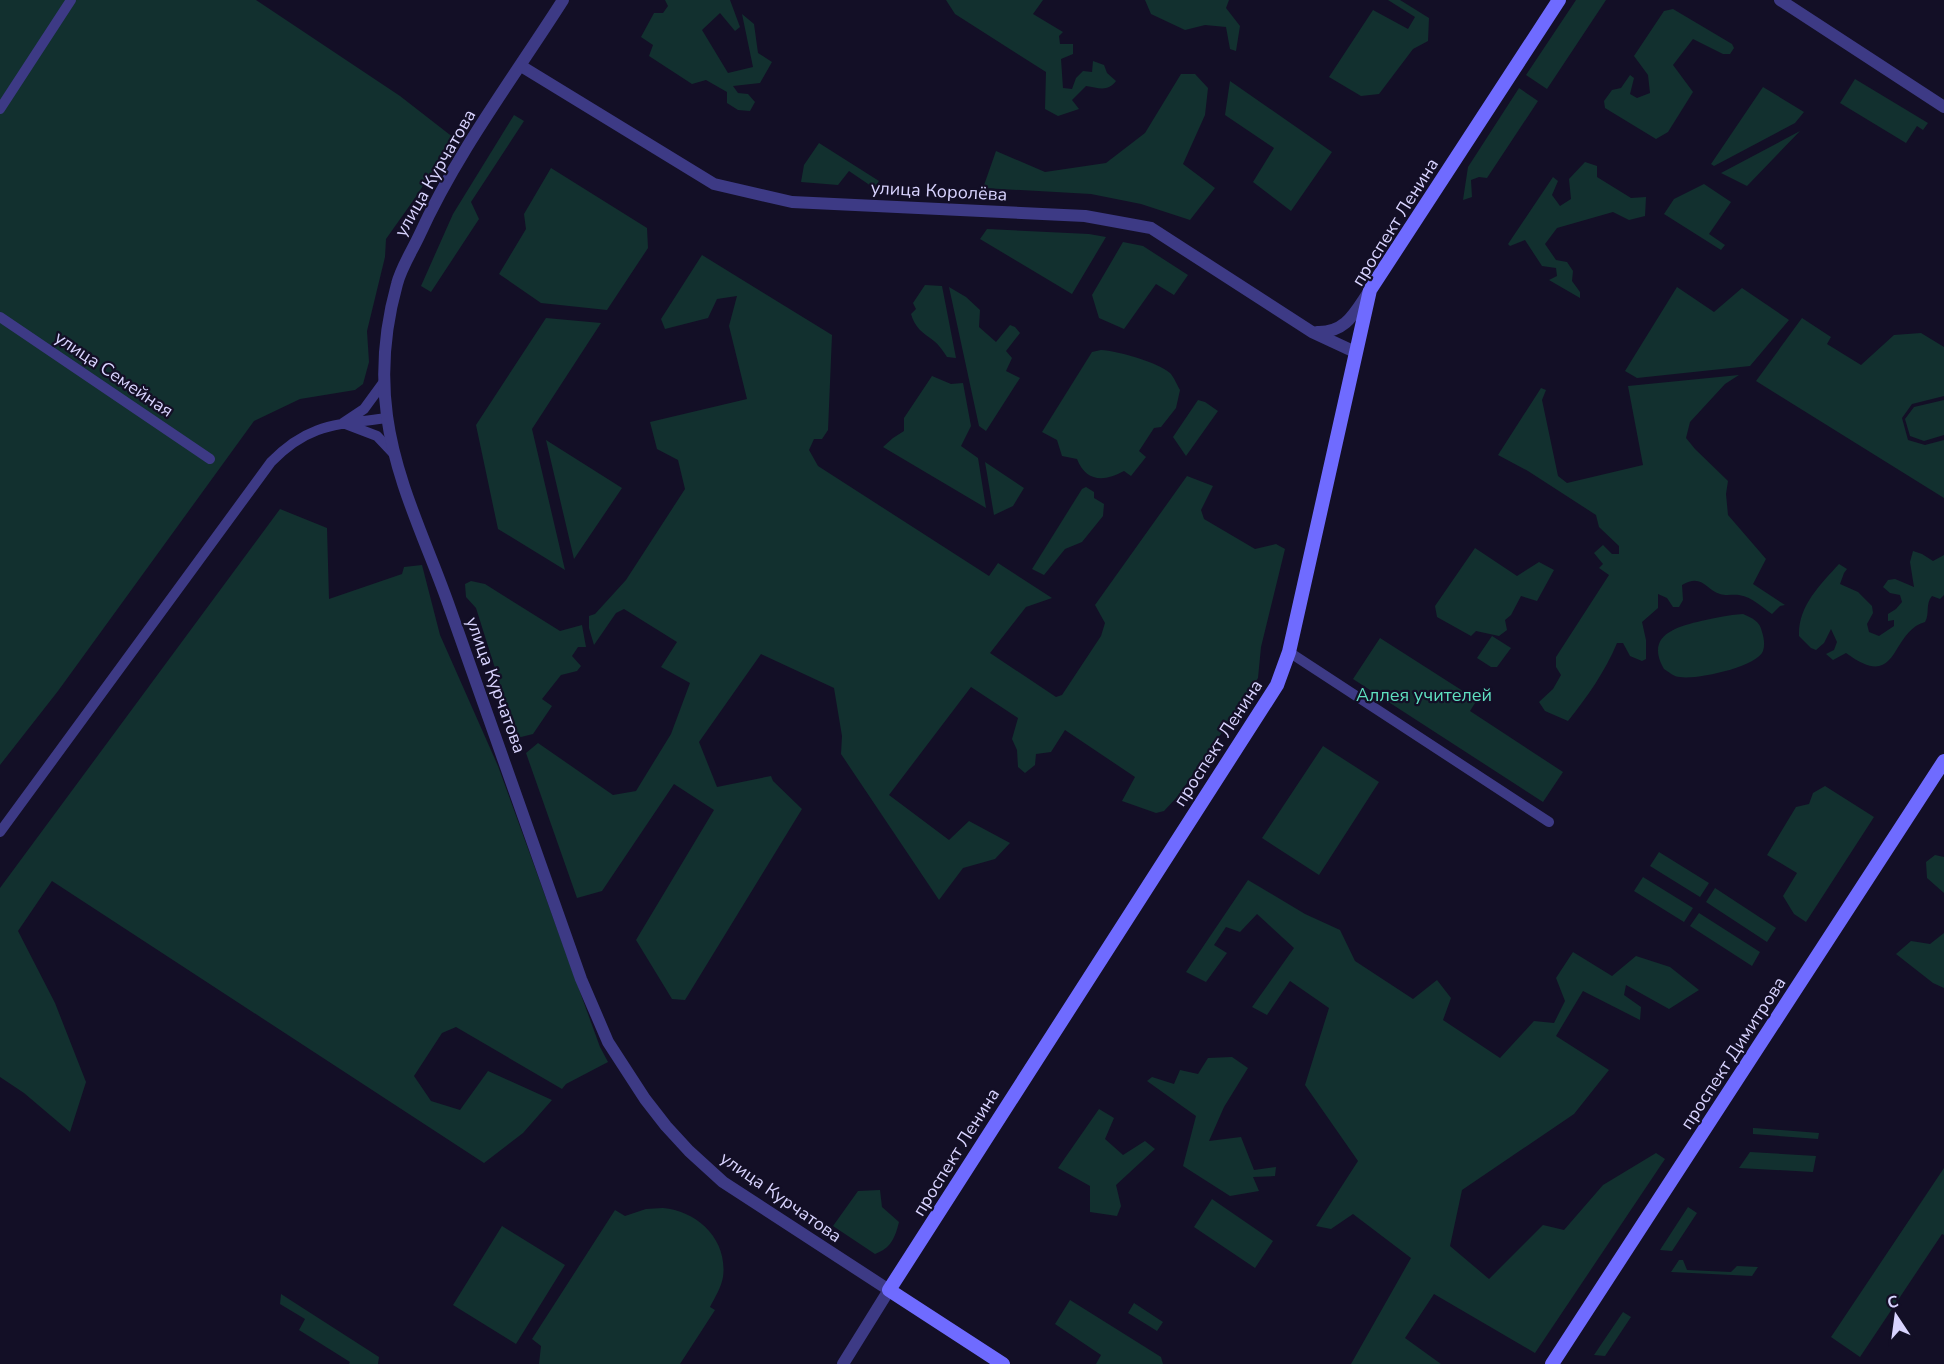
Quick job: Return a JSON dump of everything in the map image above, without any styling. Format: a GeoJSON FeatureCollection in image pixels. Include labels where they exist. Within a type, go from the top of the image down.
{"type":"FeatureCollection","features":[{"type":"Feature","properties":{"kind":"main road","name":"проспект Ленина"},"geometry":{"type":"LineString","coordinates":[[889,1290],[1277,685],[1289,652],[1370,290],[1559,0]]}},
{"type":"Feature","properties":{"kind":"main road","name":"проспект Димитрова"},"geometry":{"type":"LineString","coordinates":[[1552,1364],[1944,761]]}},
{"type":"Feature","properties":{"kind":"main road"},"geometry":{"type":"LineString","coordinates":[[889,1290],[1003,1364]]}},
{"type":"Feature","properties":{"kind":"street"},"geometry":{"type":"LineString","coordinates":[[0,109],[71,0]]}},
{"type":"Feature","properties":{"kind":"street","name":"улица Курчатова"},"geometry":{"type":"LineString","coordinates":[[563,0],[466,148],[428,214],[397,283],[385,343],[383,383],[387,418],[395,454],[408,501],[440,582],[581,979],[608,1042],[645,1099],[666,1126],[723,1182],[889,1290]]}},
{"type":"Feature","properties":{"kind":"street"},"geometry":{"type":"LineString","coordinates":[[1780,0],[1944,107]]}},
{"type":"Feature","properties":{"kind":"street","name":"улица Королёва"},"geometry":{"type":"LineString","coordinates":[[521,66],[714,184],[792,202],[1085,216],[1151,228],[1312,332],[1355,352]]}},
{"type":"Feature","properties":{"kind":"street"},"geometry":{"type":"LineString","coordinates":[[1312,332],[1330,333],[1343,326],[1370,290]]}},
{"type":"Feature","properties":{"kind":"street","name":"улица Семейная"},"geometry":{"type":"LineString","coordinates":[[0,317],[210,459]]}},
{"type":"Feature","properties":{"kind":"street"},"geometry":{"type":"LineString","coordinates":[[343,423],[364,410],[383,383]]}},
{"type":"Feature","properties":{"kind":"street"},"geometry":{"type":"LineString","coordinates":[[0,832],[270,462],[282,450],[322,427],[387,418]]}},
{"type":"Feature","properties":{"kind":"street"},"geometry":{"type":"LineString","coordinates":[[343,423],[377,436],[395,454]]}},
{"type":"Feature","properties":{"kind":"street"},"geometry":{"type":"LineString","coordinates":[[1289,652],[1549,822]]}},
{"type":"Feature","properties":{"kind":"street","name":"проспект Ленина"},"geometry":{"type":"LineString","coordinates":[[843,1364],[889,1290]]}},
{"type":"Feature","properties":{"kind":"green space"},"geometry":{"type":"Polygon","coordinates":[[[0,0],[256,0],[400,96],[454,138],[386,239],[385,257],[367,331],[369,362],[363,384],[355,390],[300,399],[254,421],[58,691],[0,765],[0,0]]]}},
{"type":"Feature","properties":{"kind":"green space"},"geometry":{"type":"Polygon","coordinates":[[[665,0],[730,0],[740,27],[735,31],[720,13],[702,30],[728,73],[753,67],[742,14],[754,24],[758,53],[772,62],[760,83],[733,86],[738,93],[748,94],[755,102],[750,111],[738,110],[727,103],[727,92],[706,80],[692,84],[649,56],[653,45],[641,37],[654,13],[663,13],[668,6],[665,0]]]}},
{"type":"Feature","properties":{"kind":"green space"},"geometry":{"type":"Polygon","coordinates":[[[946,0],[1043,0],[1033,14],[1063,32],[1059,36],[1060,44],[1073,44],[1073,54],[1061,59],[1063,88],[1072,89],[1076,78],[1083,71],[1092,72],[1093,61],[1104,65],[1107,73],[1116,81],[1106,88],[1086,86],[1072,100],[1079,109],[1058,116],[1045,109],[1046,72],[955,14],[946,0]]]}},
{"type":"Feature","properties":{"kind":"green space"},"geometry":{"type":"Polygon","coordinates":[[[1145,0],[1229,0],[1226,8],[1240,26],[1236,51],[1230,49],[1226,27],[1205,25],[1185,30],[1151,14],[1145,0]]]}},
{"type":"Feature","properties":{"kind":"green space"},"geometry":{"type":"Polygon","coordinates":[[[1388,0],[1400,0],[1429,18],[1428,41],[1413,49],[1379,94],[1361,96],[1329,77],[1373,10],[1408,29],[1415,17],[1388,0]]]}},
{"type":"Feature","properties":{"kind":"green space"},"geometry":{"type":"Polygon","coordinates":[[[1576,0],[1606,0],[1547,89],[1526,75],[1576,0]]]}},
{"type":"Feature","properties":{"kind":"green space"},"geometry":{"type":"Polygon","coordinates":[[[1673,9],[1732,44],[1734,48],[1730,54],[1723,54],[1693,39],[1673,65],[1693,92],[1668,132],[1656,139],[1605,108],[1604,101],[1612,90],[1621,88],[1630,75],[1634,78],[1630,94],[1637,98],[1650,93],[1648,75],[1634,56],[1664,11],[1673,9]]]}},
{"type":"Feature","properties":{"kind":"green space"},"geometry":{"type":"Polygon","coordinates":[[[1181,74],[1195,74],[1208,88],[1205,115],[1183,164],[1215,188],[1190,220],[1141,204],[1091,194],[983,188],[996,151],[1045,172],[1106,163],[1145,133],[1181,74]]]}},
{"type":"Feature","properties":{"kind":"green space"},"geometry":{"type":"Polygon","coordinates":[[[1855,79],[1928,123],[1923,130],[1917,126],[1906,143],[1840,103],[1855,79]]]}},
{"type":"Feature","properties":{"kind":"green space"},"geometry":{"type":"Polygon","coordinates":[[[1230,81],[1332,152],[1291,211],[1253,182],[1274,148],[1225,115],[1230,81]]]}},
{"type":"Feature","properties":{"kind":"green space"},"geometry":{"type":"Polygon","coordinates":[[[1763,87],[1804,112],[1795,123],[1714,166],[1711,164],[1763,87]]]}},
{"type":"Feature","properties":{"kind":"green space"},"geometry":{"type":"Polygon","coordinates":[[[1519,88],[1538,101],[1487,178],[1479,177],[1471,180],[1472,197],[1463,200],[1468,167],[1519,88]]]}},
{"type":"Feature","properties":{"kind":"green space"},"geometry":{"type":"Polygon","coordinates":[[[514,115],[524,121],[471,202],[479,219],[431,292],[421,286],[453,214],[514,115]]]}},
{"type":"Feature","properties":{"kind":"green space"},"geometry":{"type":"Polygon","coordinates":[[[1800,131],[1747,186],[1721,173],[1800,131]]]}},
{"type":"Feature","properties":{"kind":"green space"},"geometry":{"type":"Polygon","coordinates":[[[819,143],[879,181],[874,188],[849,171],[838,185],[801,182],[804,165],[819,143]]]}},
{"type":"Feature","properties":{"kind":"green space"},"geometry":{"type":"Polygon","coordinates":[[[1585,162],[1597,166],[1597,177],[1631,198],[1646,197],[1645,216],[1629,220],[1613,212],[1557,228],[1545,244],[1556,260],[1567,262],[1573,271],[1572,281],[1580,292],[1580,298],[1549,280],[1557,276],[1556,268],[1542,266],[1525,240],[1510,246],[1508,244],[1553,177],[1558,181],[1552,195],[1560,206],[1571,199],[1569,179],[1585,162]]]}},
{"type":"Feature","properties":{"kind":"green space"},"geometry":{"type":"Polygon","coordinates":[[[551,168],[647,228],[648,248],[607,310],[541,303],[499,274],[526,229],[524,214],[551,168]]]}},
{"type":"Feature","properties":{"kind":"green space"},"geometry":{"type":"Polygon","coordinates":[[[1704,184],[1731,202],[1709,234],[1725,245],[1721,250],[1664,214],[1674,199],[1704,184]]]}},
{"type":"Feature","properties":{"kind":"green space"},"geometry":{"type":"Polygon","coordinates":[[[987,229],[1089,234],[1106,237],[1072,294],[980,239],[987,229]]]}},
{"type":"Feature","properties":{"kind":"green space"},"geometry":{"type":"Polygon","coordinates":[[[1123,242],[1143,246],[1188,275],[1174,295],[1156,284],[1124,329],[1099,318],[1092,295],[1123,242]]]}},
{"type":"Feature","properties":{"kind":"green space"},"geometry":{"type":"Polygon","coordinates":[[[702,255],[832,335],[828,430],[822,439],[814,439],[809,450],[818,466],[989,576],[998,563],[1052,598],[1026,607],[990,653],[1056,697],[1062,695],[1101,636],[1105,623],[1095,605],[1187,476],[1213,486],[1201,510],[1204,519],[1255,549],[1276,544],[1285,549],[1261,647],[1258,678],[1178,796],[1164,811],[1156,813],[1122,801],[1135,777],[1065,730],[1051,752],[1036,754],[1035,765],[1025,773],[1018,767],[1017,750],[1012,739],[1018,718],[971,687],[889,795],[949,840],[969,821],[1010,843],[995,859],[963,868],[939,900],[841,754],[842,736],[834,688],[761,654],[699,742],[717,787],[771,776],[773,781],[802,809],[685,1000],[672,999],[636,940],[714,810],[674,784],[602,891],[577,898],[526,753],[538,743],[613,795],[636,791],[671,734],[690,683],[661,667],[677,642],[624,609],[616,613],[594,645],[589,628],[589,616],[595,614],[626,580],[685,489],[678,460],[657,449],[650,422],[747,399],[729,326],[737,296],[717,299],[708,318],[665,329],[661,319],[702,255]]]}},
{"type":"Feature","properties":{"kind":"green space"},"geometry":{"type":"Polygon","coordinates":[[[925,285],[942,286],[956,358],[947,357],[938,344],[919,329],[913,319],[911,314],[916,309],[913,303],[925,285]]]}},
{"type":"Feature","properties":{"kind":"green space"},"geometry":{"type":"Polygon","coordinates":[[[949,287],[966,297],[980,310],[979,327],[996,342],[1010,325],[1020,333],[1006,351],[1012,358],[1006,371],[1020,378],[986,431],[979,426],[949,287]]]}},
{"type":"Feature","properties":{"kind":"green space"},"geometry":{"type":"Polygon","coordinates":[[[1677,287],[1714,312],[1742,288],[1789,320],[1750,366],[1637,378],[1625,371],[1677,287]]]}},
{"type":"Feature","properties":{"kind":"green space"},"geometry":{"type":"Polygon","coordinates":[[[546,318],[601,323],[532,429],[565,570],[498,529],[476,425],[546,318]]]}},
{"type":"Feature","properties":{"kind":"green space"},"geometry":{"type":"Polygon","coordinates":[[[1802,318],[1831,337],[1827,344],[1861,365],[1894,335],[1921,333],[1944,347],[1944,396],[1912,404],[1902,418],[1908,440],[1925,445],[1944,440],[1944,498],[1756,381],[1802,318]]]}},
{"type":"Feature","properties":{"kind":"green space"},"geometry":{"type":"Polygon","coordinates":[[[1101,350],[1147,361],[1164,369],[1170,373],[1180,390],[1176,408],[1161,427],[1154,428],[1139,451],[1146,457],[1131,476],[1124,471],[1103,478],[1091,476],[1085,472],[1077,459],[1062,456],[1057,440],[1042,432],[1092,352],[1101,350]]]}},
{"type":"Feature","properties":{"kind":"green space"},"geometry":{"type":"Polygon","coordinates":[[[1739,375],[1725,384],[1690,422],[1686,438],[1728,481],[1726,494],[1728,515],[1766,559],[1753,584],[1785,605],[1780,606],[1772,614],[1749,598],[1720,594],[1699,581],[1682,585],[1683,600],[1679,607],[1673,607],[1667,598],[1658,594],[1658,608],[1642,622],[1646,640],[1646,659],[1642,661],[1630,656],[1623,643],[1617,643],[1595,684],[1568,721],[1545,711],[1539,702],[1553,689],[1561,675],[1556,667],[1556,657],[1609,575],[1599,568],[1603,564],[1594,553],[1603,545],[1612,554],[1619,554],[1619,546],[1599,527],[1596,515],[1528,471],[1498,455],[1541,388],[1546,390],[1542,400],[1558,476],[1567,483],[1643,465],[1628,386],[1739,375]]]}},
{"type":"Feature","properties":{"kind":"green space"},"geometry":{"type":"Polygon","coordinates":[[[932,376],[951,384],[963,383],[971,426],[961,446],[978,458],[986,508],[883,447],[904,431],[904,418],[932,376]]]}},
{"type":"Feature","properties":{"kind":"green space"},"geometry":{"type":"Polygon","coordinates":[[[1198,400],[1218,411],[1186,456],[1173,437],[1198,400]]]}},
{"type":"Feature","properties":{"kind":"green space"},"geometry":{"type":"Polygon","coordinates":[[[1944,400],[1944,435],[1924,441],[1910,436],[1905,419],[1914,407],[1944,400]]]}},
{"type":"Feature","properties":{"kind":"green space"},"geometry":{"type":"Polygon","coordinates":[[[546,440],[622,488],[574,559],[546,440]]]}},
{"type":"Feature","properties":{"kind":"green space"},"geometry":{"type":"Polygon","coordinates":[[[985,462],[1024,488],[1013,506],[994,515],[985,462]]]}},
{"type":"Feature","properties":{"kind":"green space"},"geometry":{"type":"Polygon","coordinates":[[[1086,487],[1094,492],[1094,498],[1104,504],[1103,516],[1082,542],[1065,549],[1044,575],[1032,569],[1082,489],[1086,487]]]}},
{"type":"Feature","properties":{"kind":"green space"},"geometry":{"type":"Polygon","coordinates":[[[280,509],[327,528],[329,599],[402,574],[404,567],[422,565],[440,635],[498,766],[600,1047],[608,1062],[566,1084],[562,1089],[456,1027],[442,1033],[414,1076],[431,1101],[460,1110],[488,1071],[552,1100],[523,1133],[484,1163],[52,881],[18,931],[55,1003],[86,1082],[70,1132],[24,1093],[0,1077],[0,888],[280,509]]]}},
{"type":"Feature","properties":{"kind":"green space"},"geometry":{"type":"Polygon","coordinates":[[[1475,548],[1517,576],[1539,562],[1554,570],[1537,601],[1521,596],[1511,615],[1505,620],[1507,630],[1499,636],[1476,631],[1471,636],[1437,617],[1435,606],[1475,548]]]}},
{"type":"Feature","properties":{"kind":"green space"},"geometry":{"type":"Polygon","coordinates":[[[1913,551],[1933,561],[1944,555],[1944,595],[1940,599],[1932,596],[1925,622],[1913,628],[1885,663],[1876,666],[1863,664],[1846,653],[1833,660],[1826,654],[1834,650],[1837,642],[1831,629],[1824,643],[1816,650],[1799,636],[1802,615],[1811,597],[1839,564],[1847,569],[1840,584],[1858,592],[1872,606],[1873,613],[1867,624],[1869,632],[1879,636],[1894,626],[1894,620],[1888,621],[1888,614],[1902,602],[1900,595],[1890,593],[1883,587],[1888,580],[1895,579],[1914,587],[1910,562],[1913,551]]]}},
{"type":"Feature","properties":{"kind":"green space"},"geometry":{"type":"Polygon","coordinates":[[[471,581],[485,584],[560,631],[582,625],[586,647],[578,647],[572,656],[581,666],[577,671],[561,675],[542,699],[552,706],[533,734],[517,738],[476,608],[466,597],[465,584],[471,581]]]}},
{"type":"Feature","properties":{"kind":"green space"},"geometry":{"type":"Polygon","coordinates":[[[1743,614],[1755,620],[1761,628],[1764,646],[1758,657],[1738,667],[1699,676],[1678,677],[1664,669],[1658,648],[1666,635],[1673,630],[1691,623],[1743,614]]]}},
{"type":"Feature","properties":{"kind":"green space"},"geometry":{"type":"Polygon","coordinates":[[[1492,636],[1511,648],[1497,667],[1491,667],[1477,658],[1492,636]]]}},
{"type":"Feature","properties":{"kind":"green space","name":"Аллея учителей"},"geometry":{"type":"Polygon","coordinates":[[[1380,638],[1477,700],[1470,711],[1563,772],[1543,802],[1353,679],[1380,638]]]}},
{"type":"Feature","properties":{"kind":"green space"},"geometry":{"type":"Polygon","coordinates":[[[1323,746],[1379,782],[1319,875],[1262,838],[1323,746]]]}},
{"type":"Feature","properties":{"kind":"green space"},"geometry":{"type":"Polygon","coordinates":[[[1825,786],[1874,817],[1806,922],[1794,914],[1783,896],[1797,873],[1767,855],[1796,807],[1809,804],[1813,793],[1825,786]]]}},
{"type":"Feature","properties":{"kind":"green space"},"geometry":{"type":"Polygon","coordinates":[[[1659,852],[1709,883],[1700,897],[1650,866],[1659,852]]]}},
{"type":"Feature","properties":{"kind":"green space"},"geometry":{"type":"Polygon","coordinates":[[[1935,855],[1944,857],[1944,893],[1927,878],[1926,862],[1935,855]]]}},
{"type":"Feature","properties":{"kind":"green space"},"geometry":{"type":"Polygon","coordinates":[[[1643,877],[1693,908],[1684,922],[1634,891],[1643,877]]]}},
{"type":"Feature","properties":{"kind":"green space"},"geometry":{"type":"Polygon","coordinates":[[[1248,880],[1305,914],[1340,930],[1355,961],[1413,999],[1437,980],[1451,998],[1443,1020],[1500,1058],[1534,1021],[1554,1023],[1565,1001],[1556,978],[1573,952],[1612,976],[1636,956],[1670,967],[1699,990],[1669,1009],[1626,985],[1624,995],[1641,1007],[1640,1020],[1583,991],[1556,1036],[1609,1070],[1574,1114],[1462,1190],[1450,1246],[1489,1279],[1543,1225],[1564,1230],[1603,1185],[1656,1153],[1665,1159],[1535,1353],[1434,1294],[1405,1338],[1441,1364],[1351,1364],[1411,1258],[1353,1214],[1331,1229],[1316,1226],[1358,1161],[1305,1085],[1329,1008],[1290,981],[1267,1015],[1252,1007],[1294,948],[1257,914],[1240,932],[1226,927],[1214,945],[1227,953],[1206,982],[1186,972],[1248,880]]]}},
{"type":"Feature","properties":{"kind":"green space"},"geometry":{"type":"Polygon","coordinates":[[[1715,888],[1776,928],[1767,942],[1706,902],[1715,888]]]}},
{"type":"Feature","properties":{"kind":"green space"},"geometry":{"type":"Polygon","coordinates":[[[1699,913],[1760,952],[1752,966],[1690,926],[1699,913]]]}},
{"type":"Feature","properties":{"kind":"green space"},"geometry":{"type":"Polygon","coordinates":[[[1944,933],[1944,988],[1933,983],[1896,954],[1911,941],[1930,944],[1944,933]]]}},
{"type":"Feature","properties":{"kind":"green space"},"geometry":{"type":"Polygon","coordinates":[[[1232,1057],[1248,1068],[1224,1107],[1209,1141],[1241,1137],[1254,1170],[1276,1167],[1275,1176],[1253,1177],[1259,1191],[1230,1196],[1183,1166],[1196,1116],[1147,1081],[1152,1077],[1174,1084],[1180,1070],[1198,1074],[1208,1058],[1232,1057]]]}},
{"type":"Feature","properties":{"kind":"green space"},"geometry":{"type":"Polygon","coordinates":[[[1099,1109],[1114,1118],[1105,1139],[1123,1155],[1145,1141],[1155,1149],[1116,1185],[1121,1206],[1117,1216],[1090,1212],[1090,1186],[1058,1168],[1099,1109]]]}},
{"type":"Feature","properties":{"kind":"green space"},"geometry":{"type":"Polygon","coordinates":[[[1753,1128],[1819,1133],[1818,1139],[1753,1134],[1753,1128]]]}},
{"type":"Feature","properties":{"kind":"green space"},"geometry":{"type":"Polygon","coordinates":[[[1750,1152],[1816,1156],[1813,1172],[1739,1168],[1750,1152]]]}},
{"type":"Feature","properties":{"kind":"green space"},"geometry":{"type":"Polygon","coordinates":[[[1944,1168],[1944,1235],[1942,1234],[1860,1357],[1831,1337],[1944,1168]]]}},
{"type":"Feature","properties":{"kind":"green space"},"geometry":{"type":"Polygon","coordinates":[[[880,1190],[882,1207],[899,1222],[892,1242],[875,1254],[833,1226],[858,1191],[880,1190]]]}},
{"type":"Feature","properties":{"kind":"green space"},"geometry":{"type":"Polygon","coordinates":[[[1212,1199],[1273,1241],[1255,1268],[1194,1227],[1212,1199]]]}},
{"type":"Feature","properties":{"kind":"green space"},"geometry":{"type":"Polygon","coordinates":[[[1688,1207],[1697,1213],[1672,1251],[1660,1250],[1688,1207]]]}},
{"type":"Feature","properties":{"kind":"green space"},"geometry":{"type":"Polygon","coordinates":[[[663,1208],[687,1215],[708,1229],[721,1251],[723,1263],[722,1281],[710,1307],[715,1310],[680,1364],[539,1364],[541,1346],[532,1339],[615,1210],[625,1216],[646,1209],[663,1208]]]}},
{"type":"Feature","properties":{"kind":"green space"},"geometry":{"type":"Polygon","coordinates":[[[502,1226],[565,1265],[516,1344],[453,1305],[502,1226]]]}},
{"type":"Feature","properties":{"kind":"green space"},"geometry":{"type":"Polygon","coordinates":[[[1679,1260],[1683,1260],[1687,1270],[1731,1272],[1737,1266],[1758,1267],[1752,1276],[1671,1272],[1679,1260]]]}},
{"type":"Feature","properties":{"kind":"green space"},"geometry":{"type":"Polygon","coordinates":[[[281,1294],[379,1357],[378,1364],[349,1364],[350,1362],[299,1330],[305,1319],[280,1304],[281,1294]]]}},
{"type":"Feature","properties":{"kind":"green space"},"geometry":{"type":"Polygon","coordinates":[[[1070,1300],[1161,1357],[1163,1364],[1096,1364],[1101,1355],[1055,1324],[1070,1300]]]}},
{"type":"Feature","properties":{"kind":"green space"},"geometry":{"type":"Polygon","coordinates":[[[1134,1303],[1163,1322],[1157,1331],[1128,1313],[1134,1303]]]}},
{"type":"Feature","properties":{"kind":"green space"},"geometry":{"type":"Polygon","coordinates":[[[1623,1312],[1631,1317],[1605,1356],[1594,1355],[1623,1312]]]}}]}
